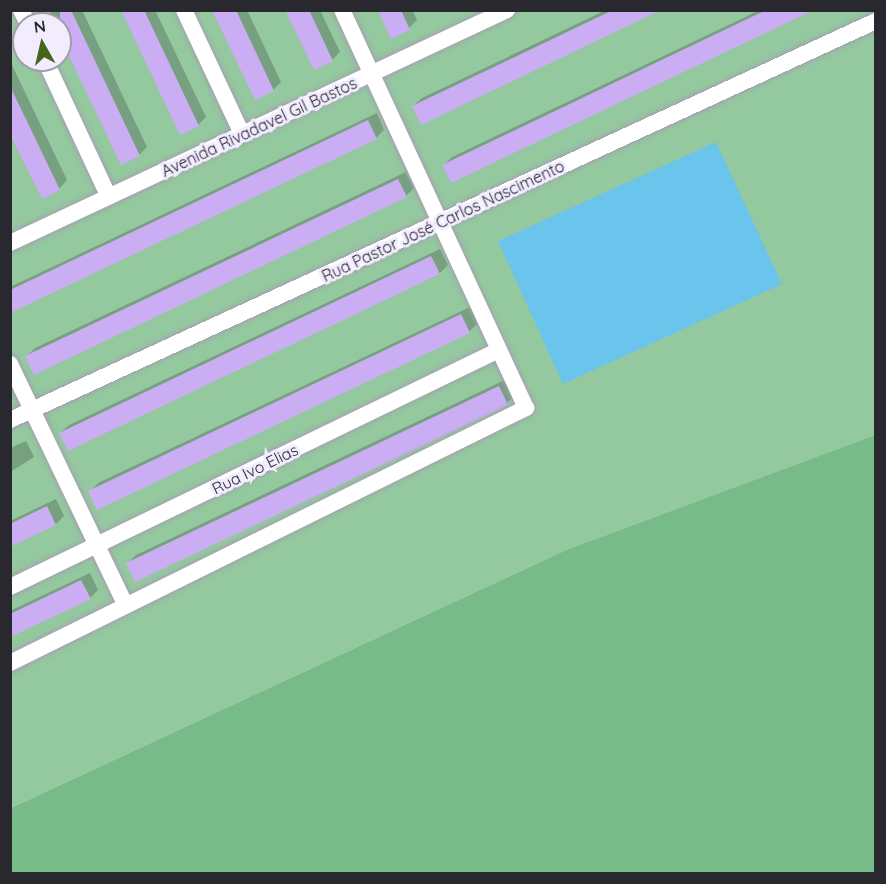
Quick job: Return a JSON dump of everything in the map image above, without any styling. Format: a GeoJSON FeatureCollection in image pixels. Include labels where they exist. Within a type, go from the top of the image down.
{"type":"FeatureCollection","features":[{"type":"Feature","properties":{"kind":"street"},"geometry":{"type":"LineString","coordinates":[[184,10],[242,134]]}},
{"type":"Feature","properties":{"kind":"street"},"geometry":{"type":"LineString","coordinates":[[10,663],[526,408],[342,10]]}},
{"type":"Feature","properties":{"kind":"street","name":"Avenida Rivadavel Gil Bastos"},"geometry":{"type":"LineString","coordinates":[[10,243],[507,10]]}},
{"type":"Feature","properties":{"kind":"street","name":"Rua Pastor José Carlos Nascimento"},"geometry":{"type":"LineString","coordinates":[[10,420],[876,21]]}},
{"type":"Feature","properties":{"kind":"street"},"geometry":{"type":"LineString","coordinates":[[51,72],[109,197]]}},
{"type":"Feature","properties":{"kind":"street","name":"Rua Ivo Elias"},"geometry":{"type":"LineString","coordinates":[[10,587],[499,350]]}},
{"type":"Feature","properties":{"kind":"street"},"geometry":{"type":"LineString","coordinates":[[10,364],[126,606]]}},
{"type":"Feature","properties":{"kind":"green space"},"geometry":{"type":"Polygon","coordinates":[[[10,11],[875,11],[875,435],[566,550],[11,808],[10,11]]]}},
{"type":"Feature","properties":{"kind":"green space"},"geometry":{"type":"Polygon","coordinates":[[[875,435],[875,873],[11,873],[11,808],[566,550],[875,435]]]}},
{"type":"Feature","properties":{"kind":"water"},"geometry":{"type":"Polygon","coordinates":[[[716,142],[782,284],[563,384],[498,241],[716,142]]]}},
{"type":"Feature","properties":{"kind":"building"},"geometry":{"type":"Polygon","coordinates":[[[60,10],[71,10],[72,12],[60,12],[60,10]]]}},
{"type":"Feature","properties":{"kind":"building"},"geometry":{"type":"Polygon","coordinates":[[[121,10],[144,10],[199,126],[180,135],[121,10]]]}},
{"type":"Feature","properties":{"kind":"building"},"geometry":{"type":"Polygon","coordinates":[[[212,10],[236,10],[274,91],[255,100],[212,10]]]}},
{"type":"Feature","properties":{"kind":"building"},"geometry":{"type":"Polygon","coordinates":[[[285,10],[309,10],[333,61],[314,70],[285,10]]]}},
{"type":"Feature","properties":{"kind":"building"},"geometry":{"type":"Polygon","coordinates":[[[378,10],[401,10],[410,30],[391,39],[378,10]]]}},
{"type":"Feature","properties":{"kind":"building"},"geometry":{"type":"Polygon","coordinates":[[[613,10],[661,10],[421,125],[412,106],[613,10]]]}},
{"type":"Feature","properties":{"kind":"building"},"geometry":{"type":"Polygon","coordinates":[[[766,10],[814,10],[451,183],[442,165],[766,10]]]}},
{"type":"Feature","properties":{"kind":"building"},"geometry":{"type":"Polygon","coordinates":[[[72,12],[140,156],[121,165],[72,62],[72,12]]]}},
{"type":"Feature","properties":{"kind":"building"},"geometry":{"type":"Polygon","coordinates":[[[10,86],[60,190],[42,199],[10,134],[10,86]]]}},
{"type":"Feature","properties":{"kind":"building"},"geometry":{"type":"Polygon","coordinates":[[[368,120],[377,139],[10,313],[10,290],[368,120]]]}},
{"type":"Feature","properties":{"kind":"building"},"geometry":{"type":"Polygon","coordinates":[[[398,179],[407,197],[34,375],[25,356],[398,179]]]}},
{"type":"Feature","properties":{"kind":"building"},"geometry":{"type":"Polygon","coordinates":[[[431,256],[440,274],[68,451],[59,433],[431,256]]]}},
{"type":"Feature","properties":{"kind":"building"},"geometry":{"type":"Polygon","coordinates":[[[461,314],[470,333],[97,510],[88,491],[461,314]]]}},
{"type":"Feature","properties":{"kind":"building"},"geometry":{"type":"Polygon","coordinates":[[[499,386],[508,405],[135,582],[126,563],[499,386]]]}},
{"type":"Feature","properties":{"kind":"building"},"geometry":{"type":"Polygon","coordinates":[[[47,506],[56,525],[10,547],[10,524],[47,506]]]}},
{"type":"Feature","properties":{"kind":"building"},"geometry":{"type":"Polygon","coordinates":[[[81,580],[91,599],[10,637],[10,614],[81,580]]]}}]}
